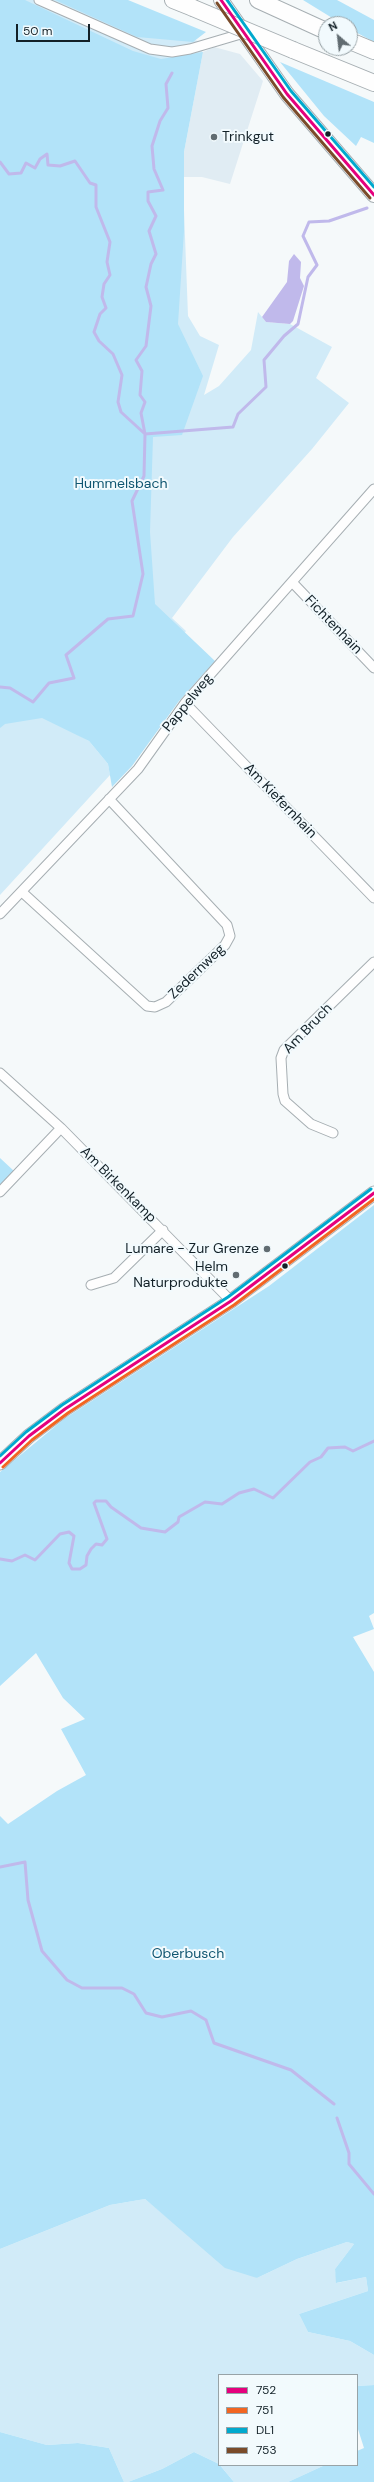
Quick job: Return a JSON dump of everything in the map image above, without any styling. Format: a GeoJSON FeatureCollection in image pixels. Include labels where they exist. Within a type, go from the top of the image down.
{"type":"FeatureCollection","features":[{"type":"Feature","properties":{"kind":"highway"},"geometry":{"type":"LineString","coordinates":[[173,0],[374,83]]}},
{"type":"Feature","properties":{"kind":"highway"},"geometry":{"type":"LineString","coordinates":[[258,0],[318,27]]}},
{"type":"Feature","properties":{"kind":"highway"},"geometry":{"type":"LineString","coordinates":[[358,44],[374,51]]}},
{"type":"Feature","properties":{"kind":"main road"},"geometry":{"type":"LineString","coordinates":[[221,0],[287,94],[374,195]]}},
{"type":"Feature","properties":{"kind":"main road"},"geometry":{"type":"LineString","coordinates":[[0,1463],[30,1436],[65,1409],[230,1301],[374,1193]]}},
{"type":"Feature","properties":{"kind":"street"},"geometry":{"type":"LineString","coordinates":[[39,0],[150,49],[172,52],[190,49],[244,33]]}},
{"type":"Feature","properties":{"kind":"street","name":"Pappelweg"},"geometry":{"type":"LineString","coordinates":[[0,914],[138,769],[185,703],[372,494]]}},
{"type":"Feature","properties":{"kind":"street","name":"Fichtenhain"},"geometry":{"type":"LineString","coordinates":[[292,582],[374,668]]}},
{"type":"Feature","properties":{"kind":"street","name":"Am Kiefernhain"},"geometry":{"type":"LineString","coordinates":[[185,703],[374,898]]}},
{"type":"Feature","properties":{"kind":"street","name":"Zedernweg"},"geometry":{"type":"LineString","coordinates":[[22,892],[148,1006],[155,1007],[166,1002],[225,945],[230,936],[227,925],[109,799]]}},
{"type":"Feature","properties":{"kind":"street","name":"Am Bruch"},"geometry":{"type":"LineString","coordinates":[[333,1133],[311,1124],[285,1101],[281,1058],[284,1050],[374,962]]}},
{"type":"Feature","properties":{"kind":"street","name":"Am Birkenkamp"},"geometry":{"type":"LineString","coordinates":[[0,1073],[61,1128],[163,1230],[230,1301]]}},
{"type":"Feature","properties":{"kind":"street"},"geometry":{"type":"LineString","coordinates":[[0,1192],[61,1128]]}},
{"type":"Feature","properties":{"kind":"street"},"geometry":{"type":"LineString","coordinates":[[92,1285],[114,1278],[163,1230]]}},
{"type":"Feature","properties":{"kind":"shaded area"},"geometry":{"type":"Polygon","coordinates":[[[214,47],[240,54],[263,81],[230,184],[202,177],[183,177],[184,152],[203,52],[214,47]]]}},
{"type":"Feature","properties":{"kind":"shaded area"},"geometry":{"type":"Polygon","coordinates":[[[294,254],[301,262],[300,278],[304,286],[293,321],[290,324],[266,322],[262,317],[287,282],[289,261],[294,254]]]}},
{"type":"Feature","properties":{"kind":"green space","name":"Hummelsbach"},"geometry":{"type":"Polygon","coordinates":[[[0,0],[72,0],[156,33],[204,42],[182,157],[188,316],[200,336],[219,345],[204,395],[219,386],[251,350],[258,312],[266,322],[290,324],[332,347],[316,378],[349,403],[312,449],[233,537],[172,618],[186,631],[159,666],[78,735],[89,741],[108,764],[110,775],[0,895],[0,0]]]}},
{"type":"Feature","properties":{"kind":"green space","name":"Hummelsbach"},"geometry":{"type":"Polygon","coordinates":[[[0,0],[25,0],[133,51],[161,59],[203,52],[184,152],[184,231],[178,324],[203,376],[182,435],[153,437],[150,532],[155,604],[215,661],[179,701],[132,766],[112,787],[108,764],[89,741],[42,718],[5,724],[0,728],[0,0]]]}},
{"type":"Feature","properties":{"kind":"green space"},"geometry":{"type":"Polygon","coordinates":[[[55,0],[128,0],[206,32],[193,42],[137,37],[55,0]]]}},
{"type":"Feature","properties":{"kind":"green space"},"geometry":{"type":"Polygon","coordinates":[[[303,0],[337,0],[374,20],[374,42],[358,33],[358,16],[329,16],[303,0]]]}},
{"type":"Feature","properties":{"kind":"green space"},"geometry":{"type":"Polygon","coordinates":[[[280,62],[374,102],[374,143],[361,137],[356,146],[324,116],[280,62]]]}},
{"type":"Feature","properties":{"kind":"green space"},"geometry":{"type":"Polygon","coordinates":[[[0,1158],[14,1171],[0,1186],[0,1158]]]}},
{"type":"Feature","properties":{"kind":"green space","name":"Oberbusch"},"geometry":{"type":"Polygon","coordinates":[[[374,1205],[374,1613],[369,1616],[374,1629],[353,1637],[374,1672],[374,2355],[350,2341],[308,2332],[299,2314],[368,2291],[366,2277],[336,2283],[335,2269],[354,2244],[347,2242],[297,2259],[257,2278],[225,2268],[145,2199],[110,2205],[0,2249],[0,1816],[8,1824],[57,1791],[86,1775],[61,1729],[85,1719],[63,1698],[36,1653],[0,1686],[0,1472],[64,1419],[269,1286],[374,1205]]]}},
{"type":"Feature","properties":{"kind":"green space"},"geometry":{"type":"Polygon","coordinates":[[[145,2199],[169,2219],[257,2278],[297,2259],[347,2242],[354,2244],[335,2269],[337,2283],[366,2277],[368,2291],[299,2314],[308,2332],[350,2341],[374,2355],[374,2385],[358,2386],[358,2374],[218,2374],[218,2464],[194,2452],[162,2469],[128,2482],[124,2482],[109,2448],[78,2443],[47,2445],[0,2432],[0,2249],[110,2205],[145,2199]]]}},
{"type":"Feature","properties":{"kind":"green space"},"geometry":{"type":"Polygon","coordinates":[[[374,2385],[374,2482],[288,2482],[323,2466],[358,2466],[358,2451],[364,2448],[358,2429],[358,2386],[374,2385]]]}},
{"type":"Feature","properties":{"kind":"green space"},"geometry":{"type":"Polygon","coordinates":[[[0,2432],[47,2445],[78,2443],[109,2448],[124,2482],[0,2482],[0,2432]]]}},
{"type":"Feature","properties":{"kind":"green space"},"geometry":{"type":"Polygon","coordinates":[[[194,2452],[218,2464],[218,2466],[221,2466],[234,2482],[128,2482],[162,2469],[194,2452]]]}},
{"type":"Feature","properties":{"kind":"green space"},"geometry":{"type":"Polygon","coordinates":[[[221,2466],[323,2466],[288,2482],[234,2482],[221,2466]]]}},
{"type":"Feature","properties":{"kind":"waterway","name":"Hummelsbach"},"geometry":{"type":"LineString","coordinates":[[0,687],[10,688],[33,702],[49,683],[74,678],[66,655],[108,619],[133,616],[143,574],[132,501],[144,476],[145,434],[141,413],[145,402],[140,395],[142,371],[136,360],[146,346],[151,306],[146,287],[151,264],[156,254],[149,231],[156,216],[148,201],[148,192],[163,190],[154,169],[152,146],[160,121],[168,108],[166,84],[172,73]]}},
{"type":"Feature","properties":{"kind":"waterway"},"geometry":{"type":"LineString","coordinates":[[0,162],[9,174],[21,173],[26,163],[35,168],[40,159],[47,154],[48,165],[60,166],[75,161],[90,183],[96,185],[96,207],[110,242],[107,262],[110,275],[104,284],[102,297],[106,308],[100,314],[94,332],[99,341],[113,354],[122,375],[118,402],[121,412],[145,434],[233,427],[238,414],[266,387],[264,360],[284,336],[298,324],[308,277],[317,265],[303,236],[309,222],[329,221],[367,208]]}},
{"type":"Feature","properties":{"kind":"waterway"},"geometry":{"type":"LineString","coordinates":[[0,1559],[12,1561],[25,1555],[35,1560],[60,1534],[69,1532],[74,1536],[69,1563],[72,1569],[80,1569],[86,1565],[87,1556],[91,1549],[96,1544],[102,1545],[107,1539],[94,1503],[96,1501],[106,1501],[111,1507],[141,1528],[165,1532],[178,1522],[179,1517],[205,1502],[222,1504],[239,1493],[254,1489],[273,1498],[310,1462],[321,1457],[328,1448],[345,1447],[353,1451],[374,1441]]}},
{"type":"Feature","properties":{"kind":"waterway"},"geometry":{"type":"LineString","coordinates":[[0,1867],[25,1862],[28,1900],[42,1951],[67,1980],[82,1988],[122,1988],[134,1994],[146,2013],[162,2017],[191,2011],[206,2020],[214,2043],[291,2070],[334,2104]]}},
{"type":"Feature","properties":{"kind":"waterway"},"geometry":{"type":"LineString","coordinates":[[337,2118],[349,2153],[349,2164],[374,2194]]}},
{"type":"Feature","properties":{"kind":"transit line","name":"752"},"geometry":{"type":"LineString","coordinates":[[221,0],[287,94],[374,195]]}},
{"type":"Feature","properties":{"kind":"transit line","name":"DL1"},"geometry":{"type":"LineString","coordinates":[[227,0],[291,91],[374,187]]}},
{"type":"Feature","properties":{"kind":"transit line","name":"753"},"geometry":{"type":"LineString","coordinates":[[217,3],[283,97],[370,198]]}},
{"type":"Feature","properties":{"kind":"transit line","name":"DL1"},"geometry":{"type":"LineString","coordinates":[[0,1456],[26,1432],[62,1405],[228,1297],[371,1189]]}},
{"type":"Feature","properties":{"kind":"transit line","name":"752"},"geometry":{"type":"LineString","coordinates":[[0,1463],[29,1436],[65,1409],[231,1301],[374,1193]]}},
{"type":"Feature","properties":{"kind":"transit line","name":"751"},"geometry":{"type":"LineString","coordinates":[[3,1467],[32,1440],[68,1413],[234,1305],[374,1199]]}},
{"type":"Feature","properties":{"kind":"place","name":"Trinkgut"},"geometry":{"type":"Point","coordinates":[214,137]}},
{"type":"Feature","properties":{"kind":"place","name":"Lumare - Zur Grenze"},"geometry":{"type":"Point","coordinates":[267,1249]}},
{"type":"Feature","properties":{"kind":"place","name":"Helm Naturprodukte"},"geometry":{"type":"Point","coordinates":[236,1275]}}]}
